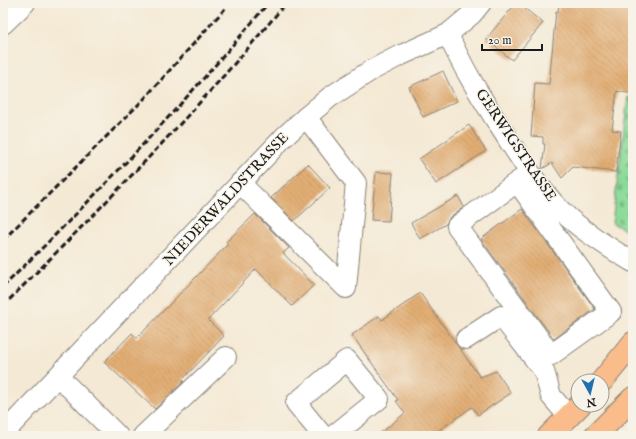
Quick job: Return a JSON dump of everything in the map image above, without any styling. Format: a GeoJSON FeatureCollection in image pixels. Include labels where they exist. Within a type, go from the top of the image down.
{"type":"FeatureCollection","features":[{"type":"Feature","properties":{"kind":"main road"},"geometry":{"type":"LineString","coordinates":[[609,373],[633,344]]}},
{"type":"Feature","properties":{"kind":"main road"},"geometry":{"type":"LineString","coordinates":[[595,436],[633,398]]}},
{"type":"Feature","properties":{"kind":"main road"},"geometry":{"type":"LineString","coordinates":[[549,436],[572,413]]}},
{"type":"Feature","properties":{"kind":"street"},"geometry":{"type":"LineString","coordinates":[[3,24],[25,3]]}},
{"type":"Feature","properties":{"kind":"street","name":"NIEDERWALDSTRASSE"},"geometry":{"type":"LineString","coordinates":[[3,434],[240,183],[284,137],[306,117],[330,98],[370,71],[448,34],[472,14],[481,3]]}},
{"type":"Feature","properties":{"kind":"street","name":"GERWIGSTRASSE"},"geometry":{"type":"LineString","coordinates":[[448,34],[455,51],[524,178],[550,198],[570,218],[592,236],[629,257]]}},
{"type":"Feature","properties":{"kind":"street"},"geometry":{"type":"LineString","coordinates":[[240,183],[346,288],[356,183],[306,117]]}},
{"type":"Feature","properties":{"kind":"street"},"geometry":{"type":"LineString","coordinates":[[524,178],[611,312],[551,356],[457,226],[524,178]]}},
{"type":"Feature","properties":{"kind":"street"},"geometry":{"type":"LineString","coordinates":[[466,339],[501,316],[544,371],[551,396],[570,408]]}},
{"type":"Feature","properties":{"kind":"street"},"geometry":{"type":"LineString","coordinates":[[143,436],[226,358]]}},
{"type":"Feature","properties":{"kind":"street"},"geometry":{"type":"LineString","coordinates":[[323,436],[296,403],[347,360],[379,399],[333,436]]}},
{"type":"Feature","properties":{"kind":"street"},"geometry":{"type":"LineString","coordinates":[[59,376],[118,436]]}},
{"type":"Feature","properties":{"kind":"green space"},"geometry":{"type":"Polygon","coordinates":[[[628,97],[633,98],[633,233],[612,223],[628,97]]]}},
{"type":"Feature","properties":{"kind":"building"},"geometry":{"type":"Polygon","coordinates":[[[516,3],[543,23],[512,60],[486,39],[516,3]]]}},
{"type":"Feature","properties":{"kind":"building"},"geometry":{"type":"Polygon","coordinates":[[[559,3],[633,3],[633,94],[617,91],[612,130],[621,131],[616,172],[573,167],[562,178],[552,163],[542,169],[545,144],[543,144],[543,137],[531,136],[535,83],[549,84],[556,11],[558,12],[559,3]]]}},
{"type":"Feature","properties":{"kind":"building"},"geometry":{"type":"Polygon","coordinates":[[[443,71],[457,101],[423,117],[409,87],[443,71]]]}},
{"type":"Feature","properties":{"kind":"building"},"geometry":{"type":"Polygon","coordinates":[[[469,125],[486,151],[436,184],[419,159],[469,125]]]}},
{"type":"Feature","properties":{"kind":"building"},"geometry":{"type":"Polygon","coordinates":[[[308,164],[330,188],[294,221],[271,198],[308,164]]]}},
{"type":"Feature","properties":{"kind":"building"},"geometry":{"type":"Polygon","coordinates":[[[376,172],[393,173],[389,221],[371,220],[376,172]]]}},
{"type":"Feature","properties":{"kind":"building"},"geometry":{"type":"Polygon","coordinates":[[[458,196],[464,207],[450,217],[446,224],[420,239],[411,223],[458,196]]]}},
{"type":"Feature","properties":{"kind":"building"},"geometry":{"type":"Polygon","coordinates":[[[522,209],[595,309],[554,339],[481,239],[522,209]]]}},
{"type":"Feature","properties":{"kind":"building"},"geometry":{"type":"Polygon","coordinates":[[[255,214],[289,248],[283,253],[314,285],[292,306],[256,269],[208,320],[224,336],[182,380],[184,381],[155,409],[104,362],[132,333],[137,338],[228,244],[226,242],[255,214]]]}},
{"type":"Feature","properties":{"kind":"building"},"geometry":{"type":"Polygon","coordinates":[[[420,293],[480,377],[496,371],[511,393],[478,415],[472,407],[431,436],[377,436],[405,413],[396,401],[398,400],[352,335],[379,316],[382,320],[420,293]]]}},
{"type":"Feature","properties":{"kind":"railway"},"geometry":{"type":"LineString","coordinates":[[3,240],[144,99],[230,3]]}},
{"type":"Feature","properties":{"kind":"railway"},"geometry":{"type":"LineString","coordinates":[[3,287],[72,218],[172,113],[268,3]]}},
{"type":"Feature","properties":{"kind":"railway"},"geometry":{"type":"LineString","coordinates":[[3,306],[184,120],[253,43],[286,3]]}}]}
